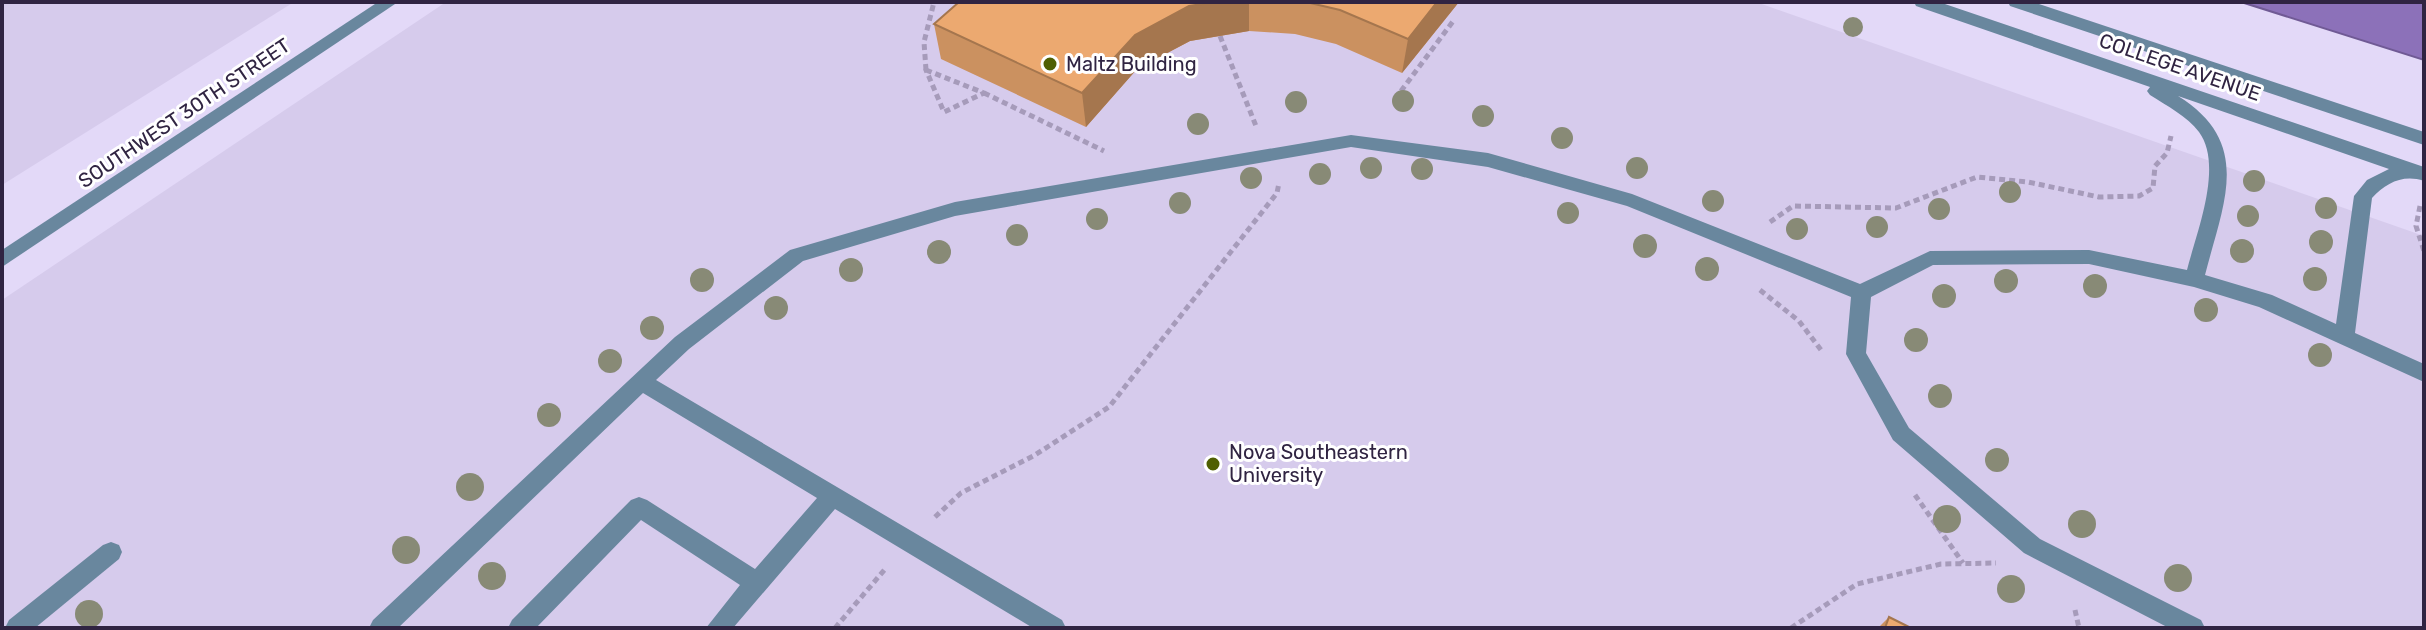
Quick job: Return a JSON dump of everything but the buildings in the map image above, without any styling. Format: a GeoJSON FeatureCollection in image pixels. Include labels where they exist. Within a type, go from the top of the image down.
{"type":"FeatureCollection","features":[{"type":"Feature","properties":{"kind":"street","name":"SOUTHWEST 30TH STREET"},"geometry":{"type":"LineString","coordinates":[[2,260],[390,2]]}},
{"type":"Feature","properties":{"kind":"street","name":"COLLEGE AVENUE"},"geometry":{"type":"LineString","coordinates":[[1922,2],[2419,172]]}},
{"type":"Feature","properties":{"kind":"street","name":"COLLEGE AVENUE"},"geometry":{"type":"LineString","coordinates":[[2016,2],[2424,139]]}},
{"type":"Feature","properties":{"kind":"street"},"geometry":{"type":"LineString","coordinates":[[2129,73],[2188,111],[2209,131],[2219,152],[2219,173],[2194,279]]}},
{"type":"Feature","properties":{"kind":"street"},"geometry":{"type":"LineString","coordinates":[[381,628],[682,343],[797,255],[955,209],[1351,141],[1488,160],[1632,201],[1861,293],[1930,258],[2089,257],[2194,279],[2265,301],[2424,373]]}},
{"type":"Feature","properties":{"kind":"street"},"geometry":{"type":"LineString","coordinates":[[2345,336],[2363,196],[2373,183],[2400,172],[2419,172]]}},
{"type":"Feature","properties":{"kind":"street"},"geometry":{"type":"LineString","coordinates":[[1861,293],[1856,354],[1901,434],[2032,546],[2193,628]]}},
{"type":"Feature","properties":{"kind":"street"},"geometry":{"type":"LineString","coordinates":[[642,382],[1054,628]]}},
{"type":"Feature","properties":{"kind":"street"},"geometry":{"type":"LineString","coordinates":[[718,628],[832,497]]}},
{"type":"Feature","properties":{"kind":"street"},"geometry":{"type":"LineString","coordinates":[[520,628],[639,507],[758,584]]}},
{"type":"Feature","properties":{"kind":"street"},"geometry":{"type":"LineString","coordinates":[[17,628],[111,552]]}},
{"type":"Feature","properties":{"kind":"path"},"geometry":{"type":"LineString","coordinates":[[934,2],[924,42],[926,70],[944,112],[984,93]]}},
{"type":"Feature","properties":{"kind":"path"},"geometry":{"type":"LineString","coordinates":[[1401,91],[1454,20]]}},
{"type":"Feature","properties":{"kind":"path"},"geometry":{"type":"LineString","coordinates":[[835,628],[908,542],[961,493],[1035,455],[1109,407],[1277,193],[1279,178],[1266,154],[1220,36]]}},
{"type":"Feature","properties":{"kind":"path"},"geometry":{"type":"LineString","coordinates":[[926,70],[984,93],[1105,152]]}},
{"type":"Feature","properties":{"kind":"path"},"geometry":{"type":"LineString","coordinates":[[1737,244],[1793,206],[1896,208],[1977,177],[2028,182],[2099,197],[2139,196],[2153,188],[2155,166],[2167,153],[2174,123]]}},
{"type":"Feature","properties":{"kind":"path"},"geometry":{"type":"LineString","coordinates":[[2420,206],[2416,226],[2424,251]]}},
{"type":"Feature","properties":{"kind":"path"},"geometry":{"type":"LineString","coordinates":[[1758,288],[1799,321],[1826,357]]}},
{"type":"Feature","properties":{"kind":"path"},"geometry":{"type":"LineString","coordinates":[[1908,485],[1963,563]]}},
{"type":"Feature","properties":{"kind":"path"},"geometry":{"type":"LineString","coordinates":[[1791,628],[1857,584],[1941,564],[1998,563],[2010,570]]}},
{"type":"Feature","properties":{"kind":"path"},"geometry":{"type":"LineString","coordinates":[[2065,604],[2085,616]]}},
{"type":"Feature","properties":{"kind":"path"},"geometry":{"type":"LineString","coordinates":[[2075,610],[2079,628]]}},
{"type":"Feature","properties":{"kind":"shaded area"},"geometry":{"type":"Polygon","coordinates":[[[2,2],[294,2],[2,185],[2,2]]]}},
{"type":"Feature","properties":{"kind":"shaded area","name":"Nova Southeastern University"},"geometry":{"type":"Polygon","coordinates":[[[446,2],[1756,2],[2424,236],[2424,628],[2,628],[2,300],[446,2]]]}},
{"type":"Feature","properties":{"kind":"shaded area"},"geometry":{"type":"Polygon","coordinates":[[[2241,2],[2424,2],[2424,60],[2241,2]]]}},
{"type":"Feature","properties":{"kind":"place","name":"Maltz Building"},"geometry":{"type":"Point","coordinates":[1050,64]}},
{"type":"Feature","properties":{"kind":"place","name":"Nova Southeastern University"},"geometry":{"type":"Point","coordinates":[1213,464]}}]}
